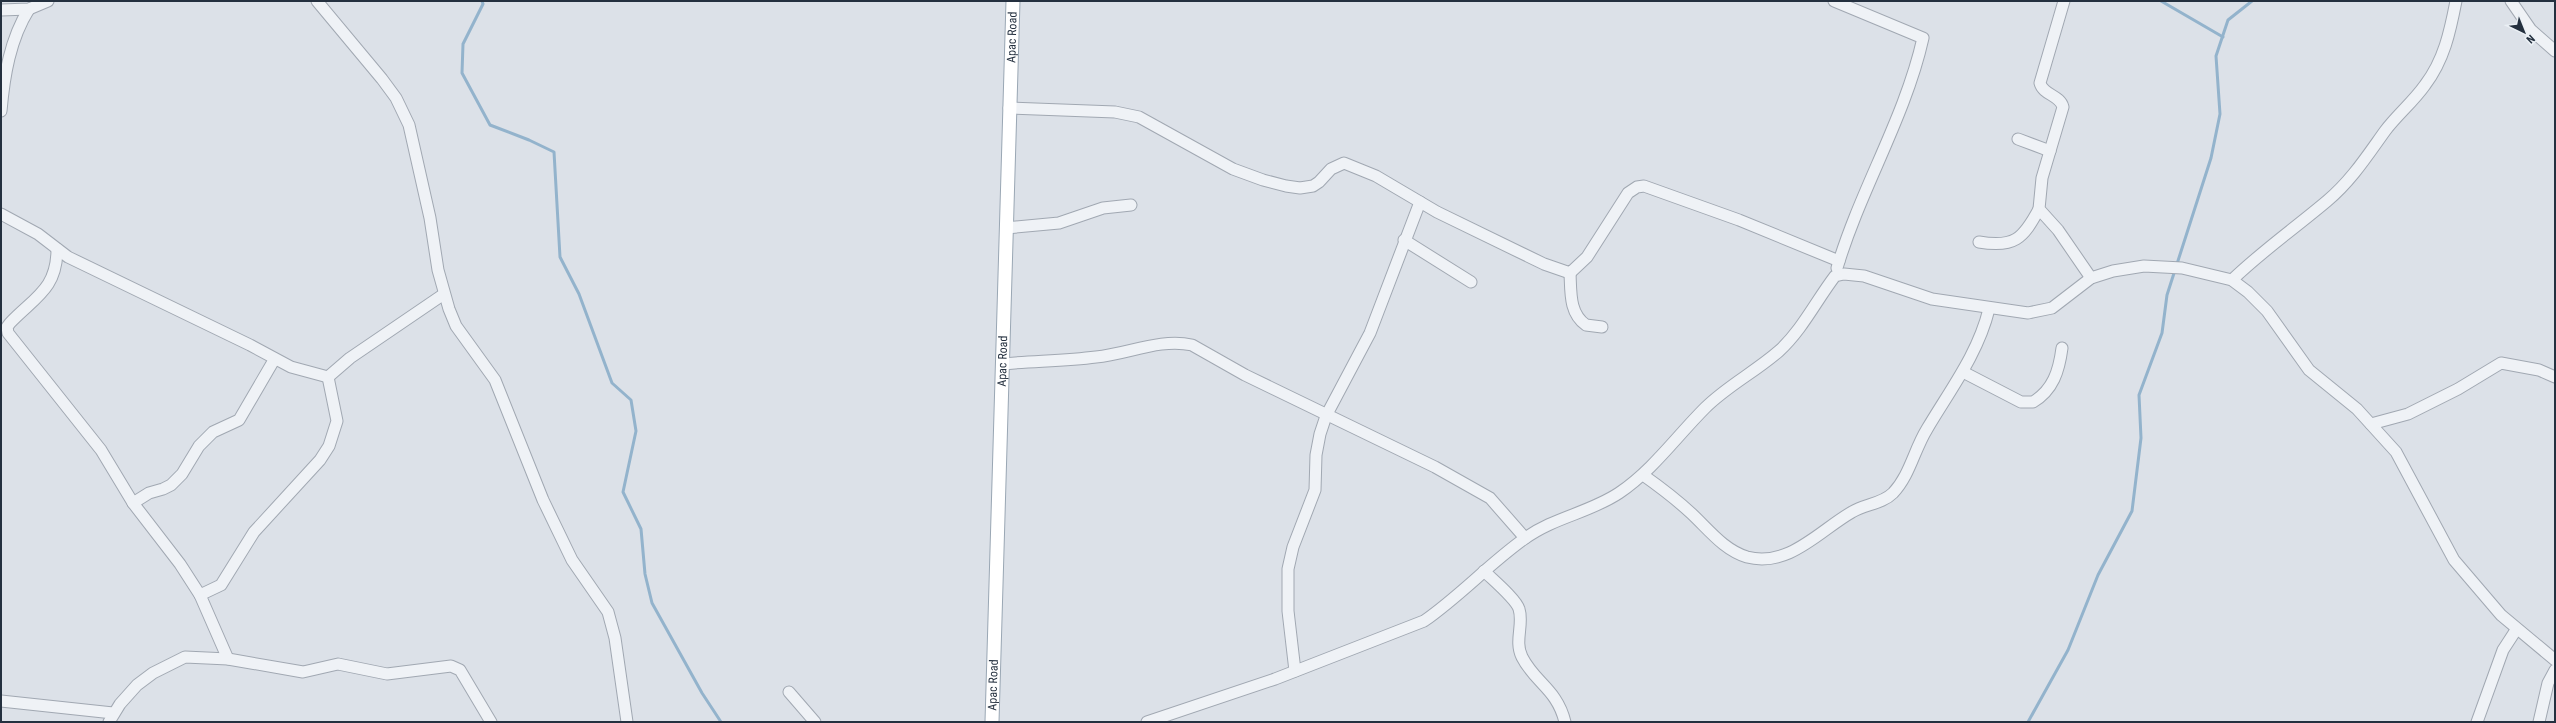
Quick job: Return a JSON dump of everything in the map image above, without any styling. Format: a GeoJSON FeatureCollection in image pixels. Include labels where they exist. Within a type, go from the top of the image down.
{"type":"FeatureCollection","features":[{"type":"Feature","properties":{"kind":"main road","name":"Apac Road"},"geometry":{"type":"LineString","coordinates":[[992,722],[1013,1]]}},
{"type":"Feature","properties":{"kind":"street"},"geometry":{"type":"LineString","coordinates":[[1,111],[5,71],[23,19],[30,10],[48,1]]}},
{"type":"Feature","properties":{"kind":"street"},"geometry":{"type":"LineString","coordinates":[[317,1],[382,78],[396,98],[409,125],[444,294],[456,326],[495,380],[544,500],[572,560],[608,612],[615,638],[627,722]]}},
{"type":"Feature","properties":{"kind":"street"},"geometry":{"type":"LineString","coordinates":[[1146,722],[1295,671],[1424,621],[1443,608],[1484,571],[1525,538],[1560,518],[1599,505],[1642,475],[1712,402],[1779,350],[1800,328],[1835,276],[1839,261],[1903,102],[1923,38],[1834,1]]}},
{"type":"Feature","properties":{"kind":"street"},"geometry":{"type":"LineString","coordinates":[[1979,242],[2002,245],[2017,240],[2028,227],[2039,209],[2042,178],[2063,107],[2060,101],[2043,89],[2040,83],[2064,1]]}},
{"type":"Feature","properties":{"kind":"street"},"geometry":{"type":"LineString","coordinates":[[2232,280],[2270,245],[2328,201],[2349,181],[2387,129],[2425,85],[2436,68],[2447,44],[2456,1]]}},
{"type":"Feature","properties":{"kind":"street"},"geometry":{"type":"LineString","coordinates":[[2511,1],[2531,30],[2555,51]]}},
{"type":"Feature","properties":{"kind":"street"},"geometry":{"type":"LineString","coordinates":[[1,10],[30,10]]}},
{"type":"Feature","properties":{"kind":"street"},"geometry":{"type":"LineString","coordinates":[[1010,108],[1115,112],[1139,117],[1233,168],[1263,180],[1293,187],[1313,186],[1319,182],[1331,169],[1344,163],[1376,176],[1420,202],[1544,264],[1570,273]]}},
{"type":"Feature","properties":{"kind":"street"},"geometry":{"type":"LineString","coordinates":[[2018,139],[2050,151]]}},
{"type":"Feature","properties":{"kind":"street"},"geometry":{"type":"LineString","coordinates":[[1570,273],[1587,257],[1628,193],[1636,187],[1644,186],[1746,223],[1839,261]]}},
{"type":"Feature","properties":{"kind":"street"},"geometry":{"type":"LineString","coordinates":[[1295,671],[1288,612],[1288,569],[1293,547],[1315,490],[1316,455],[1326,416],[1370,333],[1404,240],[1420,202]]}},
{"type":"Feature","properties":{"kind":"street"},"geometry":{"type":"LineString","coordinates":[[1006,228],[1059,223],[1103,208],[1131,204]]}},
{"type":"Feature","properties":{"kind":"street"},"geometry":{"type":"LineString","coordinates":[[2039,209],[2058,230],[2091,278]]}},
{"type":"Feature","properties":{"kind":"street"},"geometry":{"type":"LineString","coordinates":[[1,214],[38,234],[68,257],[250,345],[274,360],[328,377]]}},
{"type":"Feature","properties":{"kind":"street"},"geometry":{"type":"LineString","coordinates":[[1404,240],[1471,282]]}},
{"type":"Feature","properties":{"kind":"street"},"geometry":{"type":"LineString","coordinates":[[57,249],[55,269],[49,285],[10,323],[7,327],[8,333],[101,450],[133,503],[180,564],[200,595],[228,659]]}},
{"type":"Feature","properties":{"kind":"street"},"geometry":{"type":"LineString","coordinates":[[1835,276],[1844,274],[1875,279],[1932,299],[1989,309],[2028,313],[2052,308],[2091,278],[2113,270],[2144,266],[2182,268],[2232,280],[2248,292],[2267,311],[2309,370],[2371,424],[2396,452],[2407,469],[2432,521],[2454,560],[2483,595],[2516,630],[2555,660]]}},
{"type":"Feature","properties":{"kind":"street"},"geometry":{"type":"LineString","coordinates":[[1570,273],[1572,305],[1575,314],[1586,325],[1602,326]]}},
{"type":"Feature","properties":{"kind":"street"},"geometry":{"type":"LineString","coordinates":[[328,377],[350,358],[444,294]]}},
{"type":"Feature","properties":{"kind":"street"},"geometry":{"type":"LineString","coordinates":[[1642,475],[1657,484],[1732,549],[1746,556],[1762,560],[1791,552],[1820,536],[1853,511],[1881,501],[1892,494],[1903,481],[1926,430],[1963,372],[1983,333],[1989,309]]}},
{"type":"Feature","properties":{"kind":"street"},"geometry":{"type":"LineString","coordinates":[[1002,364],[1097,357],[1140,347],[1184,343],[1203,350],[1234,369],[1326,416],[1435,468],[1490,498],[1525,538]]}},
{"type":"Feature","properties":{"kind":"street"},"geometry":{"type":"LineString","coordinates":[[1963,372],[2021,402],[2033,402],[2048,389],[2056,375],[2062,348]]}},
{"type":"Feature","properties":{"kind":"street"},"geometry":{"type":"LineString","coordinates":[[133,503],[145,495],[163,489],[174,482],[206,439],[213,432],[239,420],[274,360]]}},
{"type":"Feature","properties":{"kind":"street"},"geometry":{"type":"LineString","coordinates":[[2371,424],[2408,414],[2458,389],[2501,363],[2539,370],[2555,377]]}},
{"type":"Feature","properties":{"kind":"street"},"geometry":{"type":"LineString","coordinates":[[200,595],[221,585],[254,532],[320,460],[329,446],[337,421],[328,377]]}},
{"type":"Feature","properties":{"kind":"street"},"geometry":{"type":"LineString","coordinates":[[1484,571],[1519,607],[1521,619],[1518,646],[1522,657],[1557,698],[1565,722]]}},
{"type":"Feature","properties":{"kind":"street"},"geometry":{"type":"LineString","coordinates":[[2477,722],[2503,650],[2516,630]]}},
{"type":"Feature","properties":{"kind":"street"},"geometry":{"type":"LineString","coordinates":[[1,702],[111,718],[136,685],[170,663],[195,656],[228,659],[303,672],[338,664],[387,674],[451,666],[460,670],[491,722]]}},
{"type":"Feature","properties":{"kind":"street"},"geometry":{"type":"LineString","coordinates":[[2539,722],[2548,683],[2555,670]]}},
{"type":"Feature","properties":{"kind":"street"},"geometry":{"type":"LineString","coordinates":[[790,692],[815,722]]}},
{"type":"Feature","properties":{"kind":"waterway"},"geometry":{"type":"LineString","coordinates":[[482,1],[483,4],[463,44],[462,73],[490,125],[529,140],[554,152],[560,257],[579,294],[612,383],[631,400],[636,431],[623,492],[641,529],[645,574],[652,603],[702,693],[721,722]]}},
{"type":"Feature","properties":{"kind":"waterway"},"geometry":{"type":"LineString","coordinates":[[2161,1],[2223,37]]}},
{"type":"Feature","properties":{"kind":"waterway"},"geometry":{"type":"LineString","coordinates":[[2028,722],[2068,650],[2098,575],[2132,511],[2141,438],[2139,395],[2162,333],[2167,295],[2211,158],[2220,114],[2216,56],[2228,20],[2252,1]]}}]}
